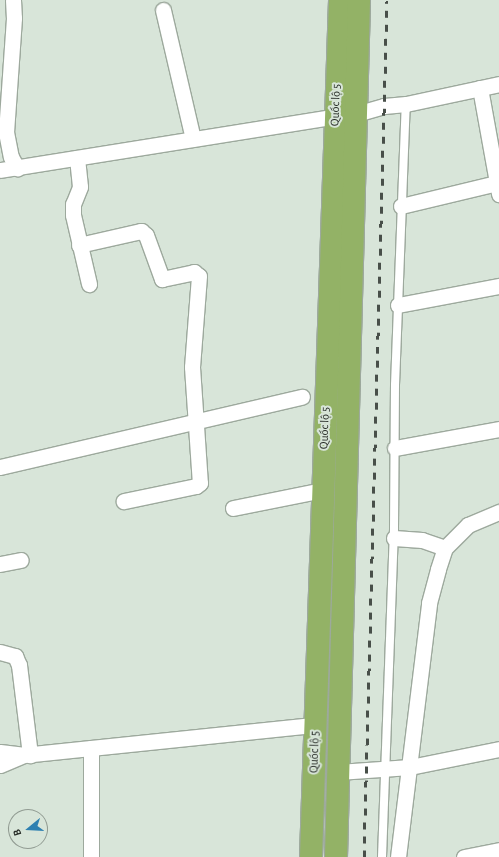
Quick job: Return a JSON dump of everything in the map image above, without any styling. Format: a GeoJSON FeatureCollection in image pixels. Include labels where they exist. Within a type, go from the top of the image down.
{"type":"FeatureCollection","features":[{"type":"Feature","properties":{"kind":"highway","name":"Quốc lộ 5"},"geometry":{"type":"LineString","coordinates":[[336,857],[346,115],[340,0]]}},
{"type":"Feature","properties":{"kind":"highway","name":"Quốc lộ 5"},"geometry":{"type":"LineString","coordinates":[[311,857],[323,490],[346,115],[359,0]]}},
{"type":"Feature","properties":{"kind":"street"},"geometry":{"type":"LineString","coordinates":[[13,0],[14,18],[6,132],[11,157],[17,168]]}},
{"type":"Feature","properties":{"kind":"street"},"geometry":{"type":"LineString","coordinates":[[163,10],[193,138]]}},
{"type":"Feature","properties":{"kind":"street"},"geometry":{"type":"LineString","coordinates":[[0,170],[193,138],[346,115],[384,106],[406,104],[499,84]]}},
{"type":"Feature","properties":{"kind":"street"},"geometry":{"type":"LineString","coordinates":[[402,206],[498,181],[480,88]]}},
{"type":"Feature","properties":{"kind":"street"},"geometry":{"type":"LineString","coordinates":[[77,158],[80,188],[72,210],[89,284]]}},
{"type":"Feature","properties":{"kind":"street"},"geometry":{"type":"LineString","coordinates":[[79,245],[141,231],[146,235],[162,280],[194,272],[198,274],[192,367],[201,480],[199,485],[124,502]]}},
{"type":"Feature","properties":{"kind":"street"},"geometry":{"type":"LineString","coordinates":[[398,305],[499,286]]}},
{"type":"Feature","properties":{"kind":"street"},"geometry":{"type":"LineString","coordinates":[[0,467],[302,397]]}},
{"type":"Feature","properties":{"kind":"street"},"geometry":{"type":"LineString","coordinates":[[395,448],[499,428]]}},
{"type":"Feature","properties":{"kind":"street"},"geometry":{"type":"LineString","coordinates":[[233,508],[323,490]]}},
{"type":"Feature","properties":{"kind":"street"},"geometry":{"type":"LineString","coordinates":[[398,857],[429,603],[445,548],[468,525],[499,512]]}},
{"type":"Feature","properties":{"kind":"street"},"geometry":{"type":"LineString","coordinates":[[394,538],[422,540],[445,548]]}},
{"type":"Feature","properties":{"kind":"street"},"geometry":{"type":"LineString","coordinates":[[0,564],[21,560]]}},
{"type":"Feature","properties":{"kind":"street"},"geometry":{"type":"LineString","coordinates":[[0,652],[15,656],[19,665],[27,755]]}},
{"type":"Feature","properties":{"kind":"street"},"geometry":{"type":"LineString","coordinates":[[0,752],[27,755],[316,725]]}},
{"type":"Feature","properties":{"kind":"street"},"geometry":{"type":"LineString","coordinates":[[91,748],[91,857]]}},
{"type":"Feature","properties":{"kind":"street"},"geometry":{"type":"LineString","coordinates":[[338,772],[410,767],[499,749]]}},
{"type":"Feature","properties":{"kind":"street"},"geometry":{"type":"LineString","coordinates":[[0,765],[27,755]]}},
{"type":"Feature","properties":{"kind":"street"},"geometry":{"type":"LineString","coordinates":[[464,857],[499,850]]}},
{"type":"Feature","properties":{"kind":"lane"},"geometry":{"type":"LineString","coordinates":[[382,857],[394,538],[398,305],[406,104]]}},
{"type":"Feature","properties":{"kind":"railway"},"geometry":{"type":"LineString","coordinates":[[364,857],[387,0]]}}]}
